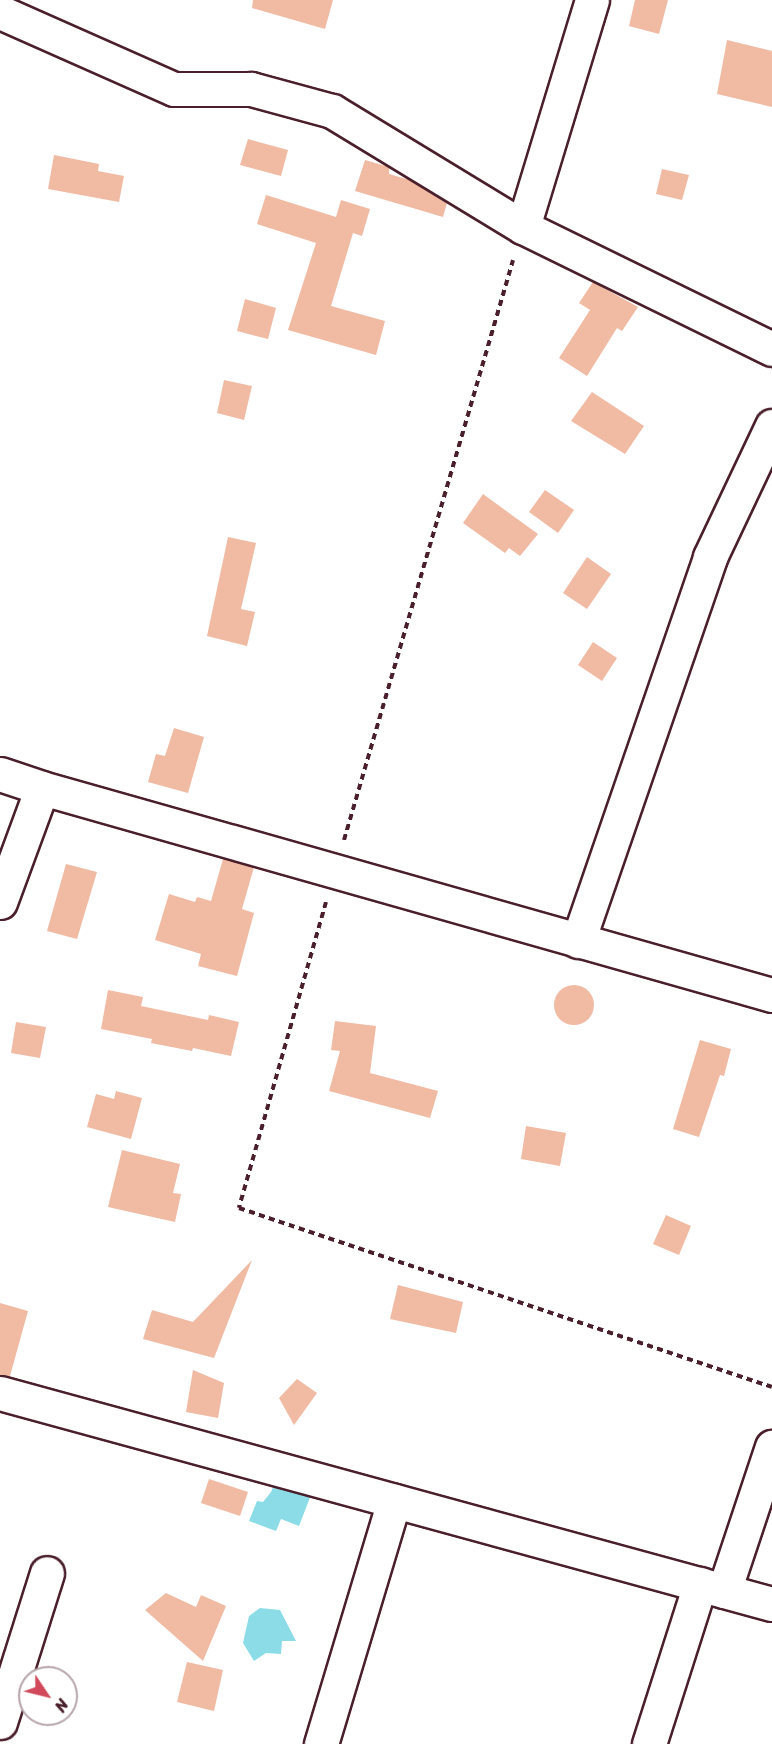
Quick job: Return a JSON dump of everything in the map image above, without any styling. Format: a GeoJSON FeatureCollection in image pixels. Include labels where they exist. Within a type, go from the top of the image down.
{"type":"FeatureCollection","features":[{"type":"Feature","properties":{"kind":"street"},"geometry":{"type":"LineString","coordinates":[[523,227],[592,0]]}},
{"type":"Feature","properties":{"kind":"street"},"geometry":{"type":"LineString","coordinates":[[0,12],[174,88],[251,89],[332,111],[523,227],[772,349]]}},
{"type":"Feature","properties":{"kind":"street"},"geometry":{"type":"LineString","coordinates":[[578,941],[710,557],[772,426]]}},
{"type":"Feature","properties":{"kind":"street"},"geometry":{"type":"LineString","coordinates":[[0,774],[42,788],[772,995]]}},
{"type":"Feature","properties":{"kind":"street"},"geometry":{"type":"LineString","coordinates":[[0,902],[42,788]]}},
{"type":"Feature","properties":{"kind":"street"},"geometry":{"type":"LineString","coordinates":[[0,1393],[772,1604]]}},
{"type":"Feature","properties":{"kind":"street"},"geometry":{"type":"LineString","coordinates":[[649,1744],[772,1447]]}},
{"type":"Feature","properties":{"kind":"street"},"geometry":{"type":"LineString","coordinates":[[321,1744],[394,1501]]}},
{"type":"Feature","properties":{"kind":"street"},"geometry":{"type":"LineString","coordinates":[[0,1722],[47,1573]]}},
{"type":"Feature","properties":{"kind":"path"},"geometry":{"type":"LineString","coordinates":[[523,227],[238,1209],[772,1387]]}},
{"type":"Feature","properties":{"kind":"water"},"geometry":{"type":"Polygon","coordinates":[[[279,1473],[314,1487],[299,1526],[281,1519],[276,1531],[249,1521],[257,1501],[263,1502],[271,1492],[279,1473]]]}},
{"type":"Feature","properties":{"kind":"water"},"geometry":{"type":"Polygon","coordinates":[[[260,1608],[280,1610],[296,1641],[282,1641],[281,1654],[266,1653],[254,1661],[243,1643],[249,1616],[260,1608]]]}},
{"type":"Feature","properties":{"kind":"building"},"geometry":{"type":"Polygon","coordinates":[[[253,0],[333,0],[325,29],[252,8],[253,0]]]}},
{"type":"Feature","properties":{"kind":"building"},"geometry":{"type":"Polygon","coordinates":[[[635,0],[668,0],[659,34],[629,26],[635,0]]]}},
{"type":"Feature","properties":{"kind":"building"},"geometry":{"type":"Polygon","coordinates":[[[727,40],[772,51],[772,107],[717,94],[727,40]]]}},
{"type":"Feature","properties":{"kind":"building"},"geometry":{"type":"Polygon","coordinates":[[[248,139],[288,150],[281,176],[240,165],[248,139]]]}},
{"type":"Feature","properties":{"kind":"building"},"geometry":{"type":"Polygon","coordinates":[[[54,155],[99,164],[98,171],[124,176],[119,202],[48,189],[54,155]]]}},
{"type":"Feature","properties":{"kind":"building"},"geometry":{"type":"Polygon","coordinates":[[[365,160],[389,167],[389,174],[410,180],[447,203],[443,217],[355,191],[365,160]]]}},
{"type":"Feature","properties":{"kind":"building"},"geometry":{"type":"Polygon","coordinates":[[[662,169],[689,175],[682,200],[656,194],[662,169]]]}},
{"type":"Feature","properties":{"kind":"building"},"geometry":{"type":"Polygon","coordinates":[[[266,195],[336,217],[341,200],[370,209],[362,236],[353,233],[331,306],[385,321],[376,355],[288,330],[316,243],[257,224],[266,195]]]}},
{"type":"Feature","properties":{"kind":"building"},"geometry":{"type":"Polygon","coordinates":[[[593,282],[638,307],[622,331],[617,328],[587,376],[559,358],[590,310],[579,303],[593,282]]]}},
{"type":"Feature","properties":{"kind":"building"},"geometry":{"type":"Polygon","coordinates":[[[245,299],[276,308],[268,339],[237,331],[245,299]]]}},
{"type":"Feature","properties":{"kind":"building"},"geometry":{"type":"Polygon","coordinates":[[[224,380],[252,386],[244,420],[217,413],[224,380]]]}},
{"type":"Feature","properties":{"kind":"building"},"geometry":{"type":"Polygon","coordinates":[[[592,392],[644,426],[625,454],[571,421],[592,392]]]}},
{"type":"Feature","properties":{"kind":"building"},"geometry":{"type":"Polygon","coordinates":[[[545,490],[574,510],[558,533],[529,512],[545,490]]]}},
{"type":"Feature","properties":{"kind":"building"},"geometry":{"type":"Polygon","coordinates":[[[483,494],[538,534],[520,556],[509,548],[505,553],[463,523],[483,494]]]}},
{"type":"Feature","properties":{"kind":"building"},"geometry":{"type":"Polygon","coordinates":[[[228,537],[256,543],[241,609],[255,612],[247,646],[207,636],[228,537]]]}},
{"type":"Feature","properties":{"kind":"building"},"geometry":{"type":"Polygon","coordinates":[[[587,557],[611,574],[587,609],[563,593],[587,557]]]}},
{"type":"Feature","properties":{"kind":"building"},"geometry":{"type":"Polygon","coordinates":[[[593,642],[617,658],[602,681],[578,665],[593,642]]]}},
{"type":"Feature","properties":{"kind":"building"},"geometry":{"type":"Polygon","coordinates":[[[174,728],[204,737],[188,793],[148,782],[156,754],[165,756],[174,728]]]}},
{"type":"Feature","properties":{"kind":"building"},"geometry":{"type":"Polygon","coordinates":[[[223,859],[254,867],[242,909],[254,913],[237,976],[198,966],[201,954],[155,940],[169,894],[195,902],[197,897],[211,901],[223,859]]]}},
{"type":"Feature","properties":{"kind":"building"},"geometry":{"type":"Polygon","coordinates":[[[66,864],[97,872],[77,939],[47,931],[66,864]]]}},
{"type":"Feature","properties":{"kind":"building"},"geometry":{"type":"Polygon","coordinates":[[[574,985],[582,986],[588,991],[593,997],[593,1013],[588,1019],[582,1024],[574,1025],[566,1024],[560,1019],[555,1013],[554,1005],[555,997],[560,991],[566,986],[574,985]]]}},
{"type":"Feature","properties":{"kind":"building"},"geometry":{"type":"Polygon","coordinates":[[[108,990],[143,997],[141,1006],[208,1020],[209,1015],[239,1022],[231,1056],[193,1048],[192,1051],[151,1043],[152,1039],[101,1029],[108,990]]]}},
{"type":"Feature","properties":{"kind":"building"},"geometry":{"type":"Polygon","coordinates":[[[335,1021],[376,1026],[370,1073],[438,1091],[430,1118],[329,1091],[340,1051],[331,1050],[335,1021]]]}},
{"type":"Feature","properties":{"kind":"building"},"geometry":{"type":"Polygon","coordinates":[[[16,1022],[46,1027],[40,1058],[11,1053],[16,1022]]]}},
{"type":"Feature","properties":{"kind":"building"},"geometry":{"type":"Polygon","coordinates":[[[700,1040],[731,1049],[724,1076],[720,1075],[699,1137],[673,1129],[700,1040]]]}},
{"type":"Feature","properties":{"kind":"building"},"geometry":{"type":"Polygon","coordinates":[[[116,1091],[142,1098],[131,1139],[87,1127],[96,1094],[114,1099],[116,1091]]]}},
{"type":"Feature","properties":{"kind":"building"},"geometry":{"type":"Polygon","coordinates":[[[526,1126],[566,1133],[560,1166],[521,1159],[526,1126]]]}},
{"type":"Feature","properties":{"kind":"building"},"geometry":{"type":"Polygon","coordinates":[[[122,1150],[180,1164],[173,1193],[181,1194],[175,1222],[108,1207],[122,1150]]]}},
{"type":"Feature","properties":{"kind":"building"},"geometry":{"type":"Polygon","coordinates":[[[666,1215],[691,1226],[679,1255],[653,1244],[666,1215]]]}},
{"type":"Feature","properties":{"kind":"building"},"geometry":{"type":"Polygon","coordinates":[[[252,1260],[214,1358],[143,1339],[152,1310],[193,1322],[252,1260]]]}},
{"type":"Feature","properties":{"kind":"building"},"geometry":{"type":"Polygon","coordinates":[[[398,1285],[463,1302],[456,1333],[390,1319],[398,1285]]]}},
{"type":"Feature","properties":{"kind":"building"},"geometry":{"type":"Polygon","coordinates":[[[0,1303],[28,1311],[10,1376],[0,1375],[0,1303]]]}},
{"type":"Feature","properties":{"kind":"building"},"geometry":{"type":"Polygon","coordinates":[[[193,1370],[224,1383],[218,1418],[186,1412],[193,1370]]]}},
{"type":"Feature","properties":{"kind":"building"},"geometry":{"type":"Polygon","coordinates":[[[297,1379],[317,1393],[294,1425],[279,1398],[297,1379]]]}},
{"type":"Feature","properties":{"kind":"building"},"geometry":{"type":"Polygon","coordinates":[[[209,1479],[248,1492],[240,1516],[201,1503],[209,1479]]]}},
{"type":"Feature","properties":{"kind":"building"},"geometry":{"type":"Polygon","coordinates":[[[166,1593],[196,1607],[201,1595],[226,1606],[203,1661],[145,1610],[166,1593]]]}},
{"type":"Feature","properties":{"kind":"building"},"geometry":{"type":"Polygon","coordinates":[[[187,1662],[223,1670],[214,1711],[177,1702],[187,1662]]]}}]}
